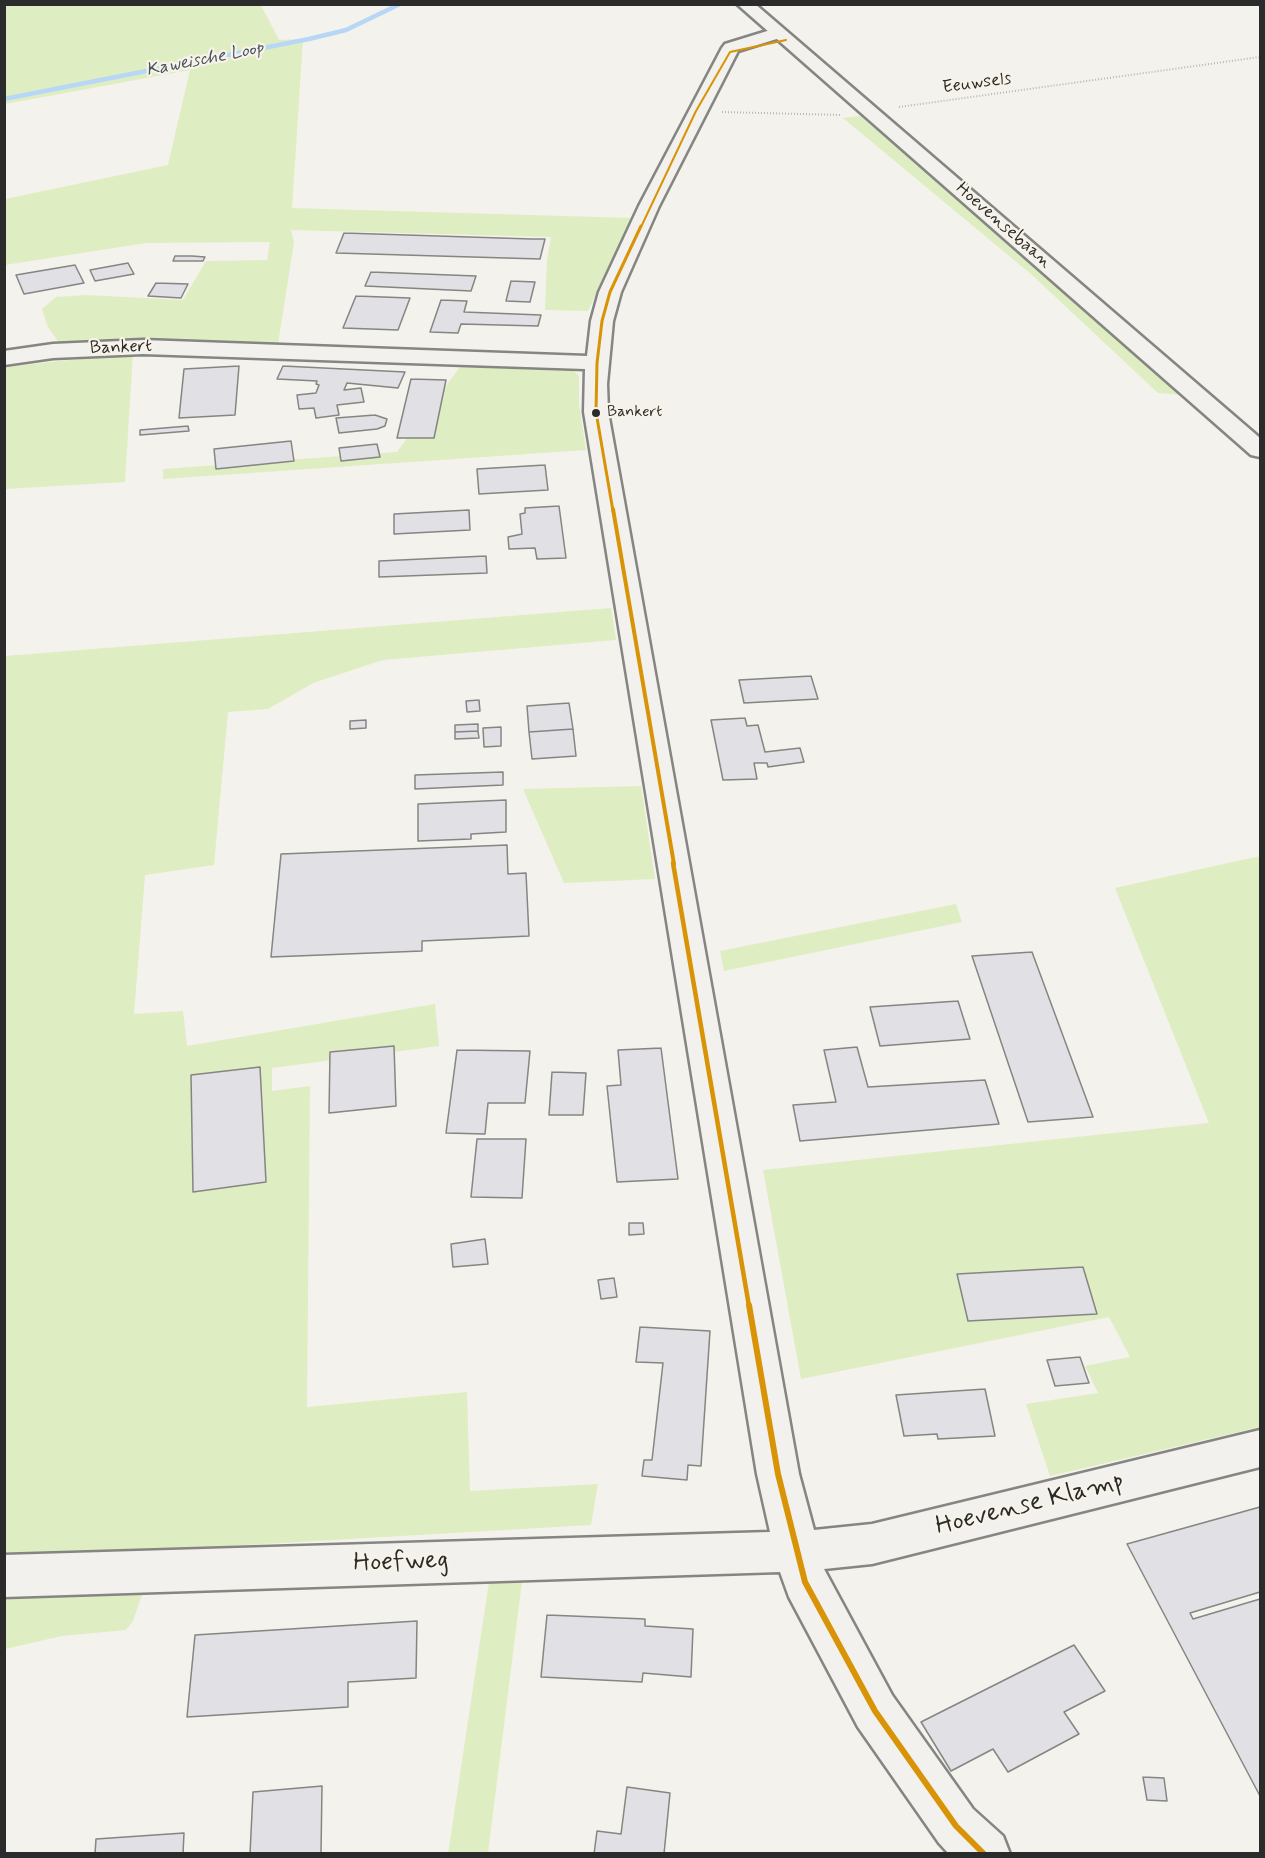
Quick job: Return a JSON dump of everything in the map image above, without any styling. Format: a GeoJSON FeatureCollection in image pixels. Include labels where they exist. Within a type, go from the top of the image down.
{"type":"FeatureCollection","features":[{"type":"Feature","properties":{"kind":"street","name":"Hoevensebaan"},"geometry":{"type":"LineString","coordinates":[[745,4],[1190,386],[1260,450]]}},
{"type":"Feature","properties":{"kind":"street"},"geometry":{"type":"LineString","coordinates":[[781,36],[730,52],[696,111],[610,292],[602,321],[597,363],[598,424],[778,1474],[805,1582],[875,1711],[956,1826],[986,1854]]}},
{"type":"Feature","properties":{"kind":"street","name":"Bankert"},"geometry":{"type":"LineString","coordinates":[[4,358],[53,351],[143,347],[597,363]]}},
{"type":"Feature","properties":{"kind":"street","name":"Hoevense Klamp"},"geometry":{"type":"LineString","coordinates":[[797,1552],[872,1544],[1260,1448]]}},
{"type":"Feature","properties":{"kind":"street","name":"Hoefweg"},"geometry":{"type":"LineString","coordinates":[[4,1576],[722,1552],[797,1552]]}},
{"type":"Feature","properties":{"kind":"path","name":"Eeuwsels"},"geometry":{"type":"LineString","coordinates":[[696,111],[827,116],[870,112],[1260,57]]}},
{"type":"Feature","properties":{"kind":"green space"},"geometry":{"type":"Polygon","coordinates":[[[5,4],[261,5],[279,40],[303,39],[292,208],[632,218],[588,311],[545,310],[547,260],[551,237],[291,230],[294,242],[278,344],[135,339],[59,343],[48,327],[42,309],[56,297],[87,295],[183,300],[206,261],[267,260],[270,242],[146,243],[5,265],[5,199],[168,165],[190,70],[5,104],[5,4]]]}},
{"type":"Feature","properties":{"kind":"green space"},"geometry":{"type":"Polygon","coordinates":[[[860,116],[1118,333],[1185,395],[1158,393],[1032,275],[843,118],[860,116]]]}},
{"type":"Feature","properties":{"kind":"green space"},"geometry":{"type":"Polygon","coordinates":[[[133,353],[125,482],[5,489],[5,367],[133,353]]]}},
{"type":"Feature","properties":{"kind":"green space"},"geometry":{"type":"Polygon","coordinates":[[[460,367],[574,371],[579,376],[579,404],[586,450],[163,479],[163,469],[397,452],[460,367]]]}},
{"type":"Feature","properties":{"kind":"green space"},"geometry":{"type":"Polygon","coordinates":[[[611,608],[616,640],[383,660],[313,683],[268,709],[228,712],[214,865],[145,875],[134,1014],[183,1011],[187,1046],[435,1004],[439,1046],[272,1068],[272,1091],[310,1086],[307,1407],[467,1392],[470,1491],[598,1484],[591,1525],[5,1559],[5,656],[611,608]]]}},
{"type":"Feature","properties":{"kind":"green space"},"geometry":{"type":"Polygon","coordinates":[[[641,786],[655,879],[564,883],[523,789],[641,786]]]}},
{"type":"Feature","properties":{"kind":"green space"},"geometry":{"type":"Polygon","coordinates":[[[1260,856],[1260,1427],[1050,1476],[1026,1404],[1098,1393],[1085,1366],[1130,1357],[1109,1317],[801,1379],[763,1170],[1209,1123],[1115,888],[1260,856]]]}},
{"type":"Feature","properties":{"kind":"green space"},"geometry":{"type":"Polygon","coordinates":[[[956,904],[962,922],[724,971],[720,951],[956,904]]]}},
{"type":"Feature","properties":{"kind":"green space"},"geometry":{"type":"Polygon","coordinates":[[[523,1573],[488,1853],[448,1854],[490,1575],[523,1573]]]}},
{"type":"Feature","properties":{"kind":"green space"},"geometry":{"type":"Polygon","coordinates":[[[144,1589],[133,1621],[126,1630],[62,1636],[5,1649],[5,1600],[40,1594],[144,1589]]]}},
{"type":"Feature","properties":{"kind":"building"},"geometry":{"type":"Polygon","coordinates":[[[344,233],[545,239],[540,259],[336,253],[344,233]]]}},
{"type":"Feature","properties":{"kind":"building"},"geometry":{"type":"Polygon","coordinates":[[[175,256],[205,257],[203,261],[173,261],[175,256]]]}},
{"type":"Feature","properties":{"kind":"building"},"geometry":{"type":"Polygon","coordinates":[[[128,263],[134,274],[95,281],[90,270],[128,263]]]}},
{"type":"Feature","properties":{"kind":"building"},"geometry":{"type":"Polygon","coordinates":[[[75,265],[84,283],[24,294],[16,275],[75,265]]]}},
{"type":"Feature","properties":{"kind":"building"},"geometry":{"type":"Polygon","coordinates":[[[371,272],[476,276],[471,291],[365,286],[371,272]]]}},
{"type":"Feature","properties":{"kind":"building"},"geometry":{"type":"Polygon","coordinates":[[[511,281],[535,282],[530,302],[506,301],[511,281]]]}},
{"type":"Feature","properties":{"kind":"building"},"geometry":{"type":"Polygon","coordinates":[[[156,283],[188,284],[181,298],[148,296],[156,283]]]}},
{"type":"Feature","properties":{"kind":"building"},"geometry":{"type":"Polygon","coordinates":[[[356,296],[410,298],[398,330],[343,328],[356,296]]]}},
{"type":"Feature","properties":{"kind":"building"},"geometry":{"type":"Polygon","coordinates":[[[441,300],[467,301],[464,312],[541,315],[538,326],[461,324],[458,333],[430,332],[441,300]]]}},
{"type":"Feature","properties":{"kind":"building"},"geometry":{"type":"Polygon","coordinates":[[[239,366],[235,415],[179,418],[184,369],[239,366]]]}},
{"type":"Feature","properties":{"kind":"building"},"geometry":{"type":"Polygon","coordinates":[[[283,366],[405,372],[398,388],[347,383],[344,390],[361,388],[364,402],[337,405],[339,415],[316,418],[314,408],[299,409],[297,395],[316,393],[319,385],[316,384],[317,381],[277,379],[283,366]]]}},
{"type":"Feature","properties":{"kind":"building"},"geometry":{"type":"Polygon","coordinates":[[[411,379],[446,380],[434,438],[397,438],[411,379]]]}},
{"type":"Feature","properties":{"kind":"building"},"geometry":{"type":"Polygon","coordinates":[[[375,415],[387,419],[385,426],[339,433],[336,418],[375,415]]]}},
{"type":"Feature","properties":{"kind":"building"},"geometry":{"type":"Polygon","coordinates":[[[188,426],[189,431],[140,435],[140,430],[188,426]]]}},
{"type":"Feature","properties":{"kind":"building"},"geometry":{"type":"Polygon","coordinates":[[[291,441],[294,461],[216,469],[214,449],[291,441]]]}},
{"type":"Feature","properties":{"kind":"building"},"geometry":{"type":"Polygon","coordinates":[[[377,444],[380,457],[341,461],[339,448],[377,444]]]}},
{"type":"Feature","properties":{"kind":"building"},"geometry":{"type":"Polygon","coordinates":[[[545,465],[548,490],[479,494],[477,469],[545,465]]]}},
{"type":"Feature","properties":{"kind":"building"},"geometry":{"type":"Polygon","coordinates":[[[559,506],[566,558],[537,559],[535,548],[509,549],[508,537],[522,534],[520,514],[525,513],[525,508],[559,506]]]}},
{"type":"Feature","properties":{"kind":"building"},"geometry":{"type":"Polygon","coordinates":[[[469,510],[470,530],[394,534],[394,514],[469,510]]]}},
{"type":"Feature","properties":{"kind":"building"},"geometry":{"type":"Polygon","coordinates":[[[486,556],[487,573],[379,577],[379,561],[486,556]]]}},
{"type":"Feature","properties":{"kind":"building"},"geometry":{"type":"Polygon","coordinates":[[[811,676],[818,699],[744,703],[739,680],[811,676]]]}},
{"type":"Feature","properties":{"kind":"building"},"geometry":{"type":"Polygon","coordinates":[[[479,700],[480,711],[467,712],[466,701],[479,700]]]}},
{"type":"Feature","properties":{"kind":"building"},"geometry":{"type":"Polygon","coordinates":[[[569,703],[573,729],[529,732],[527,706],[569,703]]]}},
{"type":"Feature","properties":{"kind":"building"},"geometry":{"type":"Polygon","coordinates":[[[745,718],[747,726],[758,725],[765,752],[800,748],[804,762],[768,767],[767,763],[754,763],[757,779],[723,780],[711,720],[745,718]]]}},
{"type":"Feature","properties":{"kind":"building"},"geometry":{"type":"Polygon","coordinates":[[[366,720],[366,728],[350,729],[350,721],[366,720]]]}},
{"type":"Feature","properties":{"kind":"building"},"geometry":{"type":"Polygon","coordinates":[[[478,724],[478,731],[455,732],[455,725],[478,724]]]}},
{"type":"Feature","properties":{"kind":"building"},"geometry":{"type":"Polygon","coordinates":[[[501,727],[501,746],[484,747],[483,728],[501,727]]]}},
{"type":"Feature","properties":{"kind":"building"},"geometry":{"type":"Polygon","coordinates":[[[573,729],[576,756],[532,759],[529,732],[573,729]]]}},
{"type":"Feature","properties":{"kind":"building"},"geometry":{"type":"Polygon","coordinates":[[[478,731],[479,738],[455,739],[455,732],[478,731]]]}},
{"type":"Feature","properties":{"kind":"building"},"geometry":{"type":"Polygon","coordinates":[[[503,772],[503,785],[415,789],[415,775],[503,772]]]}},
{"type":"Feature","properties":{"kind":"building"},"geometry":{"type":"Polygon","coordinates":[[[506,800],[506,832],[471,834],[471,839],[418,841],[418,804],[506,800]]]}},
{"type":"Feature","properties":{"kind":"building"},"geometry":{"type":"Polygon","coordinates":[[[507,845],[508,874],[526,873],[529,936],[422,941],[422,951],[271,957],[281,854],[507,845]]]}},
{"type":"Feature","properties":{"kind":"building"},"geometry":{"type":"Polygon","coordinates":[[[1032,952],[1093,1117],[1028,1122],[972,956],[1032,952]]]}},
{"type":"Feature","properties":{"kind":"building"},"geometry":{"type":"Polygon","coordinates":[[[958,1001],[970,1039],[880,1046],[870,1007],[958,1001]]]}},
{"type":"Feature","properties":{"kind":"building"},"geometry":{"type":"Polygon","coordinates":[[[394,1046],[396,1106],[329,1113],[330,1052],[394,1046]]]}},
{"type":"Feature","properties":{"kind":"building"},"geometry":{"type":"Polygon","coordinates":[[[857,1047],[868,1087],[985,1080],[999,1124],[800,1141],[793,1105],[836,1102],[824,1050],[857,1047]]]}},
{"type":"Feature","properties":{"kind":"building"},"geometry":{"type":"Polygon","coordinates":[[[661,1048],[678,1179],[617,1182],[607,1086],[621,1085],[618,1050],[661,1048]]]}},
{"type":"Feature","properties":{"kind":"building"},"geometry":{"type":"Polygon","coordinates":[[[457,1050],[530,1051],[525,1103],[488,1103],[485,1134],[446,1133],[457,1050]]]}},
{"type":"Feature","properties":{"kind":"building"},"geometry":{"type":"Polygon","coordinates":[[[260,1067],[266,1182],[193,1192],[191,1075],[260,1067]]]}},
{"type":"Feature","properties":{"kind":"building"},"geometry":{"type":"Polygon","coordinates":[[[552,1072],[586,1073],[583,1115],[549,1115],[552,1072]]]}},
{"type":"Feature","properties":{"kind":"building"},"geometry":{"type":"Polygon","coordinates":[[[477,1139],[526,1139],[522,1198],[471,1197],[477,1139]]]}},
{"type":"Feature","properties":{"kind":"building"},"geometry":{"type":"Polygon","coordinates":[[[629,1223],[643,1223],[644,1234],[629,1235],[629,1223]]]}},
{"type":"Feature","properties":{"kind":"building"},"geometry":{"type":"Polygon","coordinates":[[[485,1239],[488,1264],[453,1267],[451,1244],[485,1239]]]}},
{"type":"Feature","properties":{"kind":"building"},"geometry":{"type":"Polygon","coordinates":[[[1083,1267],[1097,1314],[968,1321],[957,1274],[1083,1267]]]}},
{"type":"Feature","properties":{"kind":"building"},"geometry":{"type":"Polygon","coordinates":[[[614,1278],[617,1297],[601,1299],[598,1280],[614,1278]]]}},
{"type":"Feature","properties":{"kind":"building"},"geometry":{"type":"Polygon","coordinates":[[[640,1327],[710,1331],[701,1466],[688,1465],[687,1480],[642,1476],[644,1460],[652,1460],[663,1363],[636,1362],[640,1327]]]}},
{"type":"Feature","properties":{"kind":"building"},"geometry":{"type":"Polygon","coordinates":[[[1080,1357],[1089,1383],[1055,1386],[1047,1360],[1080,1357]]]}},
{"type":"Feature","properties":{"kind":"building"},"geometry":{"type":"Polygon","coordinates":[[[985,1389],[995,1436],[938,1439],[937,1434],[904,1436],[896,1395],[985,1389]]]}},
{"type":"Feature","properties":{"kind":"building"},"geometry":{"type":"Polygon","coordinates":[[[1260,1507],[1260,1592],[1190,1613],[1193,1619],[1260,1599],[1260,1796],[1127,1544],[1260,1507]]]}},
{"type":"Feature","properties":{"kind":"building"},"geometry":{"type":"Polygon","coordinates":[[[547,1615],[645,1619],[645,1626],[693,1629],[691,1677],[643,1673],[642,1682],[541,1677],[547,1615]]]}},
{"type":"Feature","properties":{"kind":"building"},"geometry":{"type":"Polygon","coordinates":[[[417,1621],[416,1678],[348,1682],[348,1707],[187,1717],[195,1635],[417,1621]]]}},
{"type":"Feature","properties":{"kind":"building"},"geometry":{"type":"Polygon","coordinates":[[[1074,1645],[1105,1691],[1064,1712],[1079,1734],[1008,1772],[993,1749],[951,1771],[921,1722],[1074,1645]]]}},
{"type":"Feature","properties":{"kind":"building"},"geometry":{"type":"Polygon","coordinates":[[[1143,1777],[1164,1778],[1167,1801],[1147,1800],[1143,1777]]]}},
{"type":"Feature","properties":{"kind":"building"},"geometry":{"type":"Polygon","coordinates":[[[322,1786],[321,1854],[250,1854],[253,1792],[322,1786]]]}},
{"type":"Feature","properties":{"kind":"building"},"geometry":{"type":"Polygon","coordinates":[[[627,1787],[670,1793],[664,1854],[594,1854],[597,1831],[621,1834],[627,1787]]]}},
{"type":"Feature","properties":{"kind":"building"},"geometry":{"type":"Polygon","coordinates":[[[184,1833],[183,1854],[95,1854],[96,1839],[184,1833]]]}},
{"type":"Feature","properties":{"kind":"waterway","name":"Kaweische Loop"},"geometry":{"type":"LineString","coordinates":[[4,99],[309,39],[346,30],[400,4]]}},
{"type":"Feature","properties":{"kind":"transit line"},"geometry":{"type":"LineString","coordinates":[[786,40],[730,52],[696,111],[610,292],[602,321],[597,363],[596,412],[778,1474],[805,1582],[875,1711],[956,1826],[984,1854]]}},
{"type":"Feature","properties":{"kind":"place","name":"Bankert"},"geometry":{"type":"Point","coordinates":[596,413]}}]}
